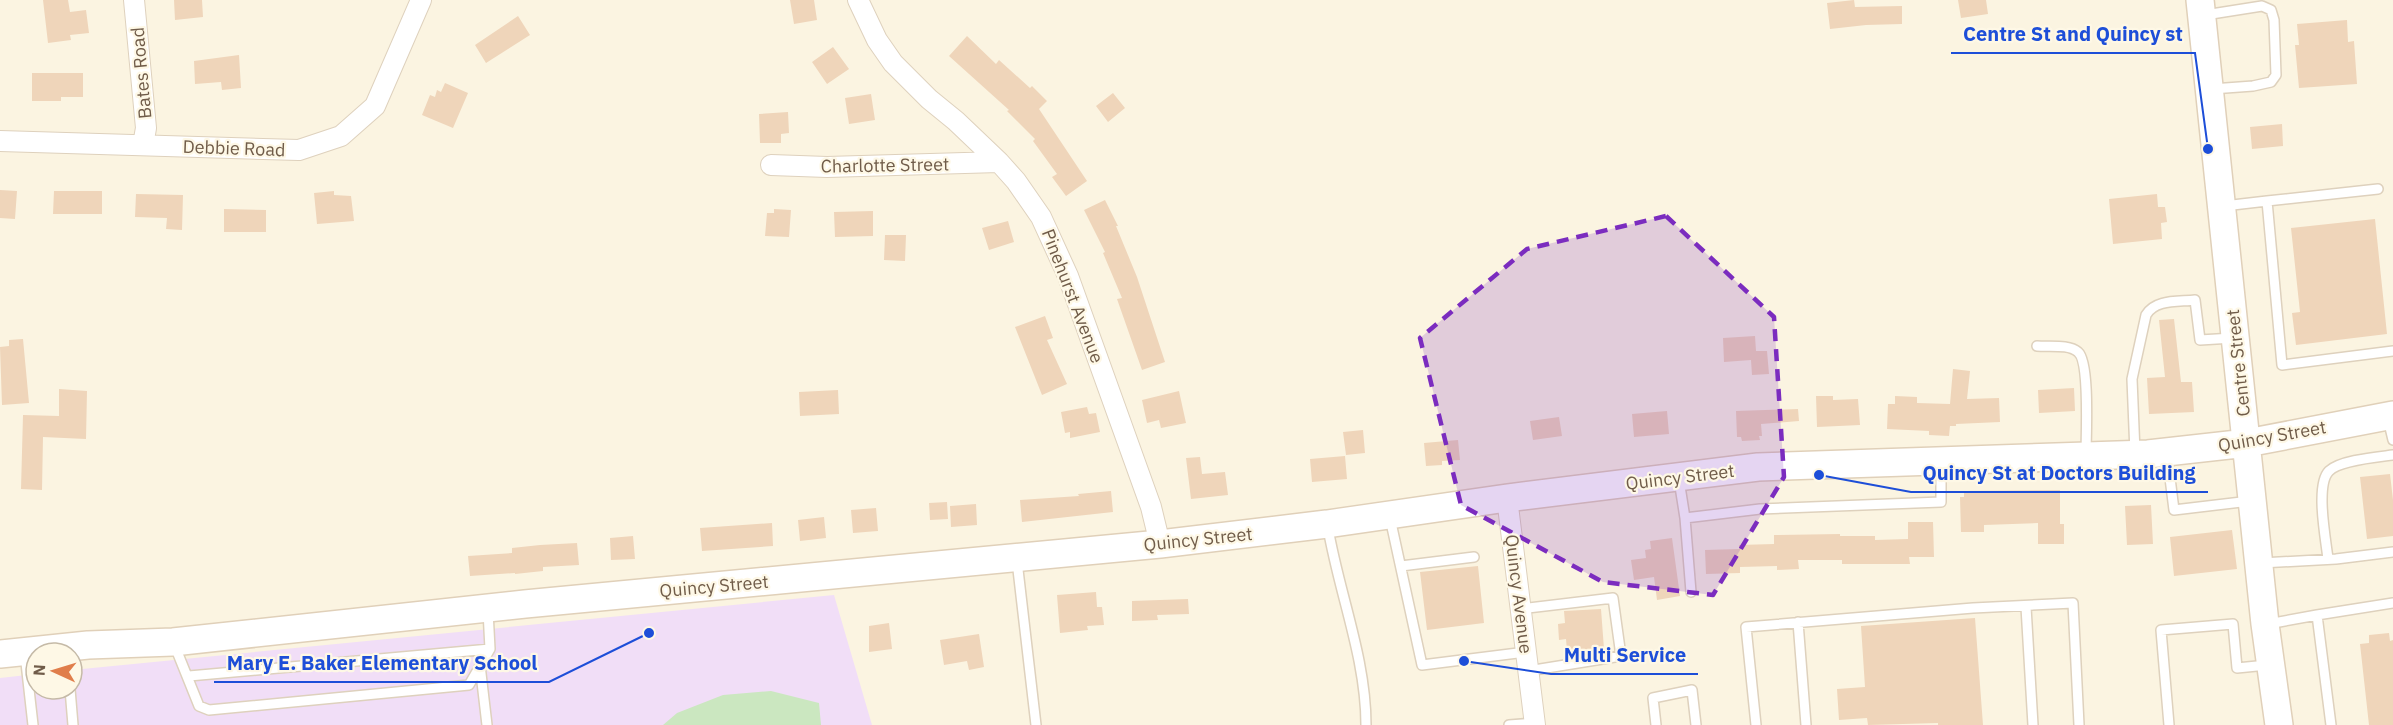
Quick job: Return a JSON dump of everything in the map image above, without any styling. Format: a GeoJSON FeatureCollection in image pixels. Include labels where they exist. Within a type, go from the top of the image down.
{"type":"FeatureCollection","features":[{"type":"Feature","properties":{"kind":"main road","name":"Centre Street"},"geometry":{"type":"LineString","coordinates":[[2201,8],[2265,624],[2279,725]]}},
{"type":"Feature","properties":{"kind":"main road","name":"Quincy Street"},"geometry":{"type":"LineString","coordinates":[[84,649],[173,642],[488,608],[1160,544],[1327,524],[1507,498],[1767,467],[2167,452],[2391,423]]}},
{"type":"Feature","properties":{"kind":"street","name":"Bates Road"},"geometry":{"type":"LineString","coordinates":[[134,0],[146,128],[143,145]]}},
{"type":"Feature","properties":{"kind":"street","name":"Debbie Road"},"geometry":{"type":"LineString","coordinates":[[0,141],[299,150],[341,136],[375,106],[421,0]]}},
{"type":"Feature","properties":{"kind":"street","name":"Pinehurst Avenue"},"geometry":{"type":"LineString","coordinates":[[858,0],[878,40],[893,63],[999,162],[1030,199],[1059,254],[1151,507],[1160,544]]}},
{"type":"Feature","properties":{"kind":"street","name":"Charlotte Street"},"geometry":{"type":"LineString","coordinates":[[771,165],[885,166],[999,162]]}},
{"type":"Feature","properties":{"kind":"street","name":"Quincy Avenue"},"geometry":{"type":"LineString","coordinates":[[1507,498],[1534,724]]}},
{"type":"Feature","properties":{"kind":"lane"},"geometry":{"type":"LineString","coordinates":[[2201,8],[2262,6],[2271,10],[2274,20],[2276,75],[2271,82],[2253,86],[2209,89]]}},
{"type":"Feature","properties":{"kind":"lane"},"geometry":{"type":"LineString","coordinates":[[2222,207],[2378,189]]}},
{"type":"Feature","properties":{"kind":"lane"},"geometry":{"type":"LineString","coordinates":[[2267,201],[2282,365],[2393,351]]}},
{"type":"Feature","properties":{"kind":"lane"},"geometry":{"type":"LineString","coordinates":[[2135,454],[2132,379],[2146,315],[2150,308],[2157,304],[2195,300],[2200,340],[2235,338]]}},
{"type":"Feature","properties":{"kind":"lane"},"geometry":{"type":"LineString","coordinates":[[2037,346],[2071,348],[2080,353],[2084,362],[2086,382],[2086,456]]}},
{"type":"Feature","properties":{"kind":"lane"},"geometry":{"type":"LineString","coordinates":[[2167,452],[2174,510],[2252,501]]}},
{"type":"Feature","properties":{"kind":"lane"},"geometry":{"type":"LineString","coordinates":[[2328,559],[2324,524],[2325,477],[2330,470],[2341,465],[2393,455]]}},
{"type":"Feature","properties":{"kind":"lane"},"geometry":{"type":"LineString","coordinates":[[1685,518],[1760,509],[1941,502],[1941,460]]}},
{"type":"Feature","properties":{"kind":"lane"},"geometry":{"type":"LineString","coordinates":[[1678,477],[1685,518],[1691,592]]}},
{"type":"Feature","properties":{"kind":"lane"},"geometry":{"type":"LineString","coordinates":[[1390,515],[1422,665],[1621,656],[1613,598],[1521,609]]}},
{"type":"Feature","properties":{"kind":"lane"},"geometry":{"type":"LineString","coordinates":[[1327,524],[1361,669],[1366,725]]}},
{"type":"Feature","properties":{"kind":"lane"},"geometry":{"type":"LineString","coordinates":[[2259,563],[2393,552]]}},
{"type":"Feature","properties":{"kind":"lane"},"geometry":{"type":"LineString","coordinates":[[1401,566],[1474,557]]}},
{"type":"Feature","properties":{"kind":"lane"},"geometry":{"type":"LineString","coordinates":[[1017,558],[1036,725]]}},
{"type":"Feature","properties":{"kind":"lane"},"geometry":{"type":"LineString","coordinates":[[1756,725],[1746,627],[1973,608],[2073,603],[2079,725]]}},
{"type":"Feature","properties":{"kind":"lane"},"geometry":{"type":"LineString","coordinates":[[2265,624],[2393,603]]}},
{"type":"Feature","properties":{"kind":"lane"},"geometry":{"type":"LineString","coordinates":[[2026,607],[2033,725]]}},
{"type":"Feature","properties":{"kind":"lane"},"geometry":{"type":"LineString","coordinates":[[173,642],[189,676],[199,706],[209,710],[469,685],[490,649],[488,608]]}},
{"type":"Feature","properties":{"kind":"lane"},"geometry":{"type":"LineString","coordinates":[[2317,615],[2331,725]]}},
{"type":"Feature","properties":{"kind":"lane"},"geometry":{"type":"LineString","coordinates":[[1798,622],[1806,725]]}},
{"type":"Feature","properties":{"kind":"lane"},"geometry":{"type":"LineString","coordinates":[[2169,725],[2161,630],[2233,624],[2237,668],[2270,664]]}},
{"type":"Feature","properties":{"kind":"lane"},"geometry":{"type":"LineString","coordinates":[[189,676],[490,649]]}},
{"type":"Feature","properties":{"kind":"lane"},"geometry":{"type":"LineString","coordinates":[[12,652],[33,725]]}},
{"type":"Feature","properties":{"kind":"lane"},"geometry":{"type":"LineString","coordinates":[[480,665],[487,725]]}},
{"type":"Feature","properties":{"kind":"lane"},"geometry":{"type":"LineString","coordinates":[[1656,725],[1653,698],[1692,690],[1696,725]]}},
{"type":"Feature","properties":{"kind":"lane"},"geometry":{"type":"LineString","coordinates":[[71,701],[73,725]]}},
{"type":"Feature","properties":{"kind":"lane"},"geometry":{"type":"LineString","coordinates":[[1509,725],[1534,724]]}},
{"type":"Feature","properties":{"kind":"highlighted area"},"geometry":{"type":"Polygon","coordinates":[[[1666,216],[1774,317],[1784,477],[1713,595],[1603,582],[1461,505],[1420,338],[1527,249],[1666,216]]]}},
{"type":"Feature","properties":{"kind":"shaded area"},"geometry":{"type":"Polygon","coordinates":[[[834,595],[872,725],[0,725],[0,678],[24,675],[24,701],[84,701],[84,669],[834,595]]]}},
{"type":"Feature","properties":{"kind":"green space"},"geometry":{"type":"Polygon","coordinates":[[[771,691],[819,703],[821,725],[663,725],[677,713],[723,695],[771,691]]]}},
{"type":"Feature","properties":{"kind":"building"},"geometry":{"type":"Polygon","coordinates":[[[43,0],[68,0],[70,12],[86,10],[89,33],[70,35],[71,40],[48,43],[43,0]]]}},
{"type":"Feature","properties":{"kind":"building"},"geometry":{"type":"Polygon","coordinates":[[[174,0],[202,0],[203,17],[175,20],[174,0]]]}},
{"type":"Feature","properties":{"kind":"building"},"geometry":{"type":"Polygon","coordinates":[[[790,0],[814,0],[817,20],[794,24],[790,0]]]}},
{"type":"Feature","properties":{"kind":"building"},"geometry":{"type":"Polygon","coordinates":[[[1854,0],[1855,7],[1902,6],[1902,24],[1830,29],[1827,3],[1854,0]]]}},
{"type":"Feature","properties":{"kind":"building"},"geometry":{"type":"Polygon","coordinates":[[[1958,0],[1986,0],[1988,14],[1961,18],[1958,0]]]}},
{"type":"Feature","properties":{"kind":"building"},"geometry":{"type":"Polygon","coordinates":[[[518,16],[530,35],[486,63],[475,45],[518,16]]]}},
{"type":"Feature","properties":{"kind":"building"},"geometry":{"type":"Polygon","coordinates":[[[2347,20],[2348,42],[2354,41],[2357,84],[2299,88],[2295,45],[2299,45],[2297,24],[2347,20]]]}},
{"type":"Feature","properties":{"kind":"building"},"geometry":{"type":"Polygon","coordinates":[[[967,36],[996,64],[999,60],[1047,101],[1039,109],[1087,181],[1066,196],[1052,177],[1057,174],[1033,141],[1035,139],[1007,111],[1009,110],[949,56],[967,36]]]}},
{"type":"Feature","properties":{"kind":"building"},"geometry":{"type":"Polygon","coordinates":[[[833,47],[849,69],[827,84],[812,62],[833,47]]]}},
{"type":"Feature","properties":{"kind":"building"},"geometry":{"type":"Polygon","coordinates":[[[239,55],[241,88],[222,90],[221,82],[195,84],[194,61],[239,55]]]}},
{"type":"Feature","properties":{"kind":"building"},"geometry":{"type":"Polygon","coordinates":[[[32,73],[83,73],[83,97],[61,97],[61,101],[32,101],[32,73]]]}},
{"type":"Feature","properties":{"kind":"building"},"geometry":{"type":"Polygon","coordinates":[[[445,83],[468,93],[453,128],[422,115],[430,95],[435,97],[437,90],[441,92],[445,83]]]}},
{"type":"Feature","properties":{"kind":"building"},"geometry":{"type":"Polygon","coordinates":[[[1113,93],[1125,108],[1108,122],[1096,106],[1113,93]]]}},
{"type":"Feature","properties":{"kind":"building"},"geometry":{"type":"Polygon","coordinates":[[[871,94],[875,120],[849,124],[845,98],[871,94]]]}},
{"type":"Feature","properties":{"kind":"building"},"geometry":{"type":"Polygon","coordinates":[[[788,112],[789,133],[781,134],[781,143],[760,143],[759,114],[788,112]]]}},
{"type":"Feature","properties":{"kind":"building"},"geometry":{"type":"Polygon","coordinates":[[[2282,124],[2283,146],[2252,149],[2250,127],[2282,124]]]}},
{"type":"Feature","properties":{"kind":"building"},"geometry":{"type":"Polygon","coordinates":[[[0,190],[17,191],[15,219],[0,218],[0,190]]]}},
{"type":"Feature","properties":{"kind":"building"},"geometry":{"type":"Polygon","coordinates":[[[54,191],[102,191],[102,214],[53,214],[54,191]]]}},
{"type":"Feature","properties":{"kind":"building"},"geometry":{"type":"Polygon","coordinates":[[[334,191],[334,195],[351,196],[354,221],[317,224],[314,193],[334,191]]]}},
{"type":"Feature","properties":{"kind":"building"},"geometry":{"type":"Polygon","coordinates":[[[136,194],[183,195],[182,230],[166,229],[167,218],[135,217],[136,194]]]}},
{"type":"Feature","properties":{"kind":"building"},"geometry":{"type":"Polygon","coordinates":[[[2157,194],[2158,207],[2165,207],[2167,222],[2161,223],[2162,239],[2113,244],[2109,199],[2157,194]]]}},
{"type":"Feature","properties":{"kind":"building"},"geometry":{"type":"Polygon","coordinates":[[[1105,200],[1118,226],[1116,226],[1137,277],[1165,362],[1142,370],[1117,299],[1122,298],[1103,253],[1105,252],[1084,210],[1105,200]]]}},
{"type":"Feature","properties":{"kind":"building"},"geometry":{"type":"Polygon","coordinates":[[[224,209],[266,210],[266,232],[224,232],[224,209]]]}},
{"type":"Feature","properties":{"kind":"building"},"geometry":{"type":"Polygon","coordinates":[[[774,209],[791,210],[789,237],[765,236],[767,213],[774,213],[774,209]]]}},
{"type":"Feature","properties":{"kind":"building"},"geometry":{"type":"Polygon","coordinates":[[[873,211],[873,236],[835,237],[834,212],[873,211]]]}},
{"type":"Feature","properties":{"kind":"building"},"geometry":{"type":"Polygon","coordinates":[[[2375,219],[2387,334],[2296,345],[2292,313],[2300,312],[2291,228],[2375,219]]]}},
{"type":"Feature","properties":{"kind":"building"},"geometry":{"type":"Polygon","coordinates":[[[1008,221],[1014,242],[989,250],[982,228],[1008,221]]]}},
{"type":"Feature","properties":{"kind":"building"},"geometry":{"type":"Polygon","coordinates":[[[885,235],[906,235],[905,261],[884,260],[885,235]]]}},
{"type":"Feature","properties":{"kind":"building"},"geometry":{"type":"Polygon","coordinates":[[[1045,316],[1053,338],[1047,340],[1067,384],[1042,395],[1015,327],[1045,316]]]}},
{"type":"Feature","properties":{"kind":"building"},"geometry":{"type":"Polygon","coordinates":[[[2174,319],[2181,382],[2192,382],[2194,412],[2149,414],[2147,378],[2165,377],[2159,320],[2174,319]]]}},
{"type":"Feature","properties":{"kind":"building"},"geometry":{"type":"Polygon","coordinates":[[[1755,336],[1756,351],[1767,351],[1769,374],[1752,375],[1751,360],[1724,362],[1723,338],[1755,336]]]}},
{"type":"Feature","properties":{"kind":"building"},"geometry":{"type":"Polygon","coordinates":[[[23,339],[29,403],[2,405],[0,347],[9,346],[9,340],[23,339]]]}},
{"type":"Feature","properties":{"kind":"building"},"geometry":{"type":"Polygon","coordinates":[[[1953,369],[1970,371],[1967,399],[1999,398],[2000,422],[1956,424],[1956,426],[1950,426],[1949,436],[1929,435],[1929,431],[1887,429],[1888,404],[1895,404],[1895,396],[1917,397],[1917,403],[1950,404],[1953,369]]]}},
{"type":"Feature","properties":{"kind":"building"},"geometry":{"type":"Polygon","coordinates":[[[2074,388],[2075,411],[2039,413],[2038,390],[2074,388]]]}},
{"type":"Feature","properties":{"kind":"building"},"geometry":{"type":"Polygon","coordinates":[[[59,389],[87,391],[86,439],[43,437],[42,490],[21,489],[23,415],[59,416],[59,389]]]}},
{"type":"Feature","properties":{"kind":"building"},"geometry":{"type":"Polygon","coordinates":[[[838,390],[839,414],[800,416],[799,392],[838,390]]]}},
{"type":"Feature","properties":{"kind":"building"},"geometry":{"type":"Polygon","coordinates":[[[1179,391],[1186,423],[1161,428],[1159,420],[1147,423],[1142,400],[1179,391]]]}},
{"type":"Feature","properties":{"kind":"building"},"geometry":{"type":"Polygon","coordinates":[[[1816,396],[1833,396],[1833,400],[1858,399],[1860,425],[1817,427],[1816,396]]]}},
{"type":"Feature","properties":{"kind":"building"},"geometry":{"type":"Polygon","coordinates":[[[1087,407],[1089,414],[1096,413],[1100,432],[1070,438],[1070,432],[1065,433],[1061,412],[1087,407]]]}},
{"type":"Feature","properties":{"kind":"building"},"geometry":{"type":"Polygon","coordinates":[[[1798,409],[1799,421],[1761,424],[1760,440],[1742,441],[1741,437],[1737,437],[1736,411],[1798,409]]]}},
{"type":"Feature","properties":{"kind":"building"},"geometry":{"type":"Polygon","coordinates":[[[1667,411],[1669,434],[1634,437],[1632,414],[1667,411]]]}},
{"type":"Feature","properties":{"kind":"building"},"geometry":{"type":"Polygon","coordinates":[[[1559,417],[1562,436],[1533,440],[1530,421],[1559,417]]]}},
{"type":"Feature","properties":{"kind":"building"},"geometry":{"type":"Polygon","coordinates":[[[1363,430],[1365,453],[1346,455],[1343,432],[1363,430]]]}},
{"type":"Feature","properties":{"kind":"building"},"geometry":{"type":"Polygon","coordinates":[[[1458,440],[1460,460],[1442,461],[1442,465],[1426,466],[1424,443],[1458,440]]]}},
{"type":"Feature","properties":{"kind":"building"},"geometry":{"type":"Polygon","coordinates":[[[1345,456],[1347,479],[1312,482],[1310,459],[1345,456]]]}},
{"type":"Feature","properties":{"kind":"building"},"geometry":{"type":"Polygon","coordinates":[[[1200,457],[1202,474],[1225,472],[1228,495],[1191,499],[1186,458],[1200,457]]]}},
{"type":"Feature","properties":{"kind":"building"},"geometry":{"type":"Polygon","coordinates":[[[2390,474],[2393,536],[2367,539],[2360,477],[2390,474]]]}},
{"type":"Feature","properties":{"kind":"building"},"geometry":{"type":"Polygon","coordinates":[[[2060,490],[2060,524],[2064,524],[2064,544],[2038,544],[2038,523],[1984,525],[1984,532],[1961,532],[1960,497],[1964,497],[1964,491],[2060,490]]]}},
{"type":"Feature","properties":{"kind":"building"},"geometry":{"type":"Polygon","coordinates":[[[1111,491],[1113,512],[1022,522],[1020,500],[1079,496],[1078,494],[1111,491]]]}},
{"type":"Feature","properties":{"kind":"building"},"geometry":{"type":"Polygon","coordinates":[[[947,502],[948,519],[930,520],[929,503],[947,502]]]}},
{"type":"Feature","properties":{"kind":"building"},"geometry":{"type":"Polygon","coordinates":[[[976,504],[977,525],[951,527],[950,506],[976,504]]]}},
{"type":"Feature","properties":{"kind":"building"},"geometry":{"type":"Polygon","coordinates":[[[2151,505],[2153,544],[2127,545],[2125,506],[2151,505]]]}},
{"type":"Feature","properties":{"kind":"building"},"geometry":{"type":"Polygon","coordinates":[[[876,508],[878,531],[853,533],[851,510],[876,508]]]}},
{"type":"Feature","properties":{"kind":"building"},"geometry":{"type":"Polygon","coordinates":[[[824,517],[826,538],[800,541],[798,520],[824,517]]]}},
{"type":"Feature","properties":{"kind":"building"},"geometry":{"type":"Polygon","coordinates":[[[1908,522],[1933,522],[1934,557],[1909,557],[1910,564],[1842,564],[1842,560],[1798,560],[1799,569],[1777,570],[1777,566],[1740,567],[1740,573],[1706,574],[1705,550],[1739,549],[1739,545],[1774,544],[1774,535],[1840,534],[1840,536],[1875,536],[1875,540],[1908,539],[1908,522]]]}},
{"type":"Feature","properties":{"kind":"building"},"geometry":{"type":"Polygon","coordinates":[[[772,523],[773,546],[702,551],[700,528],[772,523]]]}},
{"type":"Feature","properties":{"kind":"building"},"geometry":{"type":"Polygon","coordinates":[[[2232,530],[2237,569],[2174,576],[2170,537],[2232,530]]]}},
{"type":"Feature","properties":{"kind":"building"},"geometry":{"type":"Polygon","coordinates":[[[633,536],[635,559],[611,560],[610,538],[633,536]]]}},
{"type":"Feature","properties":{"kind":"building"},"geometry":{"type":"Polygon","coordinates":[[[1672,538],[1680,596],[1657,600],[1654,577],[1634,580],[1631,560],[1646,558],[1645,550],[1651,549],[1650,541],[1672,538]]]}},
{"type":"Feature","properties":{"kind":"building"},"geometry":{"type":"Polygon","coordinates":[[[577,543],[579,565],[543,567],[543,571],[515,574],[470,576],[468,556],[512,553],[512,548],[577,543]]]}},
{"type":"Feature","properties":{"kind":"building"},"geometry":{"type":"Polygon","coordinates":[[[1478,566],[1484,623],[1427,630],[1420,572],[1478,566]]]}},
{"type":"Feature","properties":{"kind":"building"},"geometry":{"type":"Polygon","coordinates":[[[1096,592],[1097,607],[1102,607],[1104,625],[1087,626],[1088,630],[1060,633],[1057,595],[1096,592]]]}},
{"type":"Feature","properties":{"kind":"building"},"geometry":{"type":"Polygon","coordinates":[[[1188,599],[1189,614],[1157,615],[1158,620],[1132,621],[1132,601],[1188,599]]]}},
{"type":"Feature","properties":{"kind":"building"},"geometry":{"type":"Polygon","coordinates":[[[1601,609],[1604,649],[1567,651],[1566,639],[1559,640],[1558,624],[1565,623],[1564,611],[1601,609]]]}},
{"type":"Feature","properties":{"kind":"building"},"geometry":{"type":"Polygon","coordinates":[[[1975,618],[1983,725],[1938,725],[1938,723],[1868,725],[1867,718],[1839,720],[1837,689],[1865,687],[1861,626],[1975,618]]]}},
{"type":"Feature","properties":{"kind":"building"},"geometry":{"type":"Polygon","coordinates":[[[889,623],[892,649],[869,652],[869,626],[889,623]]]}},
{"type":"Feature","properties":{"kind":"building"},"geometry":{"type":"Polygon","coordinates":[[[2389,633],[2390,641],[2393,640],[2393,725],[2369,725],[2360,644],[2369,643],[2369,635],[2389,633]]]}},
{"type":"Feature","properties":{"kind":"building"},"geometry":{"type":"Polygon","coordinates":[[[979,634],[984,667],[969,670],[967,661],[944,665],[940,640],[979,634]]]}},
{"type":"Feature","properties":{"kind":"place","name":"Centre St and Quincy st"},"geometry":{"type":"Point","coordinates":[2208,149]}},
{"type":"Feature","properties":{"kind":"place","name":"Quincy St at Doctors Building"},"geometry":{"type":"Point","coordinates":[1819,475]}},
{"type":"Feature","properties":{"kind":"place","name":"Mary E. Baker Elementary School"},"geometry":{"type":"Point","coordinates":[649,633]}},
{"type":"Feature","properties":{"kind":"place","name":"Multi Service"},"geometry":{"type":"Point","coordinates":[1464,661]}}]}
